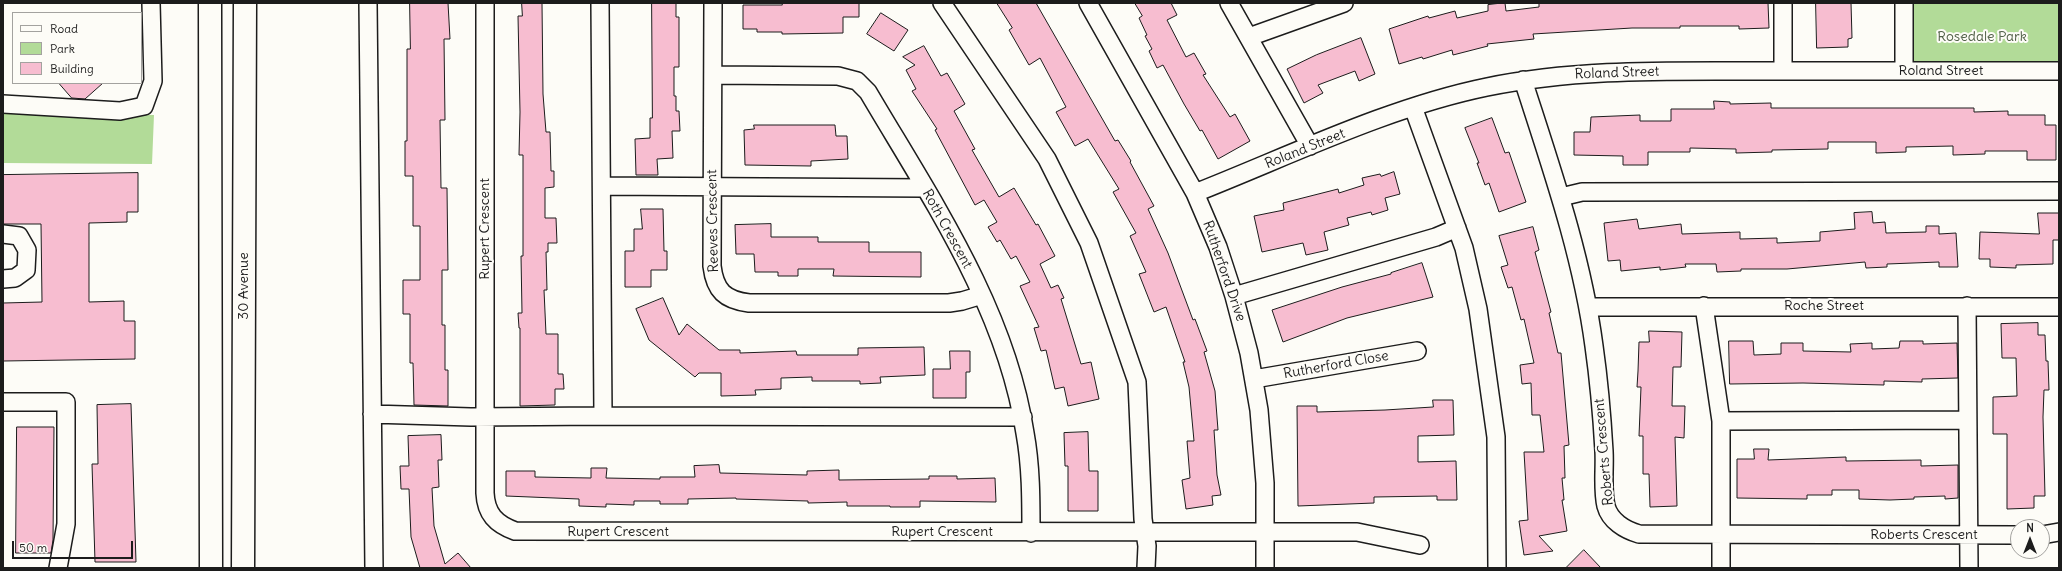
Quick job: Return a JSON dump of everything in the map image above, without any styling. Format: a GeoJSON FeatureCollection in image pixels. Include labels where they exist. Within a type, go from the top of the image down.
{"type":"FeatureCollection","features":[{"type":"Feature","properties":{"kind":"main road"},"geometry":{"type":"LineString","coordinates":[[210,3],[210,568]]}},
{"type":"Feature","properties":{"kind":"main road","name":"30 Avenue"},"geometry":{"type":"LineString","coordinates":[[243,568],[245,3]]}},
{"type":"Feature","properties":{"kind":"main road"},"geometry":{"type":"LineString","coordinates":[[206,568],[211,541]]}},
{"type":"Feature","properties":{"kind":"street"},"geometry":{"type":"LineString","coordinates":[[3,104],[120,110],[144,106],[153,80],[151,3]]}},
{"type":"Feature","properties":{"kind":"street"},"geometry":{"type":"LineString","coordinates":[[368,3],[374,568]]}},
{"type":"Feature","properties":{"kind":"street","name":"Rupert Crescent"},"geometry":{"type":"LineString","coordinates":[[485,3],[485,493],[487,509],[495,522],[515,531],[1031,533],[1358,532],[1420,545]]}},
{"type":"Feature","properties":{"kind":"street"},"geometry":{"type":"LineString","coordinates":[[600,3],[603,416]]}},
{"type":"Feature","properties":{"kind":"street","name":"Reeves Crescent"},"geometry":{"type":"LineString","coordinates":[[713,3],[713,276],[720,290],[731,299],[749,303],[949,303],[982,295]]}},
{"type":"Feature","properties":{"kind":"street"},"geometry":{"type":"LineString","coordinates":[[942,3],[1047,159],[1089,243],[1137,382],[1146,568]]}},
{"type":"Feature","properties":{"kind":"street","name":"Rutherford Drive"},"geometry":{"type":"LineString","coordinates":[[1088,3],[1195,193],[1218,247],[1234,296],[1248,347],[1259,410],[1265,483],[1265,568]]}},
{"type":"Feature","properties":{"kind":"street"},"geometry":{"type":"LineString","coordinates":[[1229,3],[1310,146]]}},
{"type":"Feature","properties":{"kind":"street"},"geometry":{"type":"LineString","coordinates":[[1249,37],[1344,3]]}},
{"type":"Feature","properties":{"kind":"street"},"geometry":{"type":"LineString","coordinates":[[1783,71],[1784,3]]}},
{"type":"Feature","properties":{"kind":"street"},"geometry":{"type":"LineString","coordinates":[[1904,3],[1904,71]]}},
{"type":"Feature","properties":{"kind":"street","name":"Roland Street"},"geometry":{"type":"LineString","coordinates":[[1195,193],[1310,146],[1413,107],[1452,95],[1522,80],[1627,71],[2059,71]]}},
{"type":"Feature","properties":{"kind":"street","name":"Roth Crescent"},"geometry":{"type":"LineString","coordinates":[[712,75],[838,76],[857,81],[868,92],[924,188],[982,295],[1009,363],[1023,417],[1030,475],[1031,533]]}},
{"type":"Feature","properties":{"kind":"street","name":"Roberts Crescent"},"geometry":{"type":"LineString","coordinates":[[1522,80],[1561,196],[1588,307],[1602,418],[1605,496],[1610,515],[1617,523],[1629,531],[1639,534],[2010,535]]}},
{"type":"Feature","properties":{"kind":"street"},"geometry":{"type":"LineString","coordinates":[[1413,107],[1464,248],[1478,309],[1496,437],[1497,568]]}},
{"type":"Feature","properties":{"kind":"street"},"geometry":{"type":"LineString","coordinates":[[602,186],[924,188]]}},
{"type":"Feature","properties":{"kind":"street"},"geometry":{"type":"LineString","coordinates":[[1561,196],[1582,192],[2059,191]]}},
{"type":"Feature","properties":{"kind":"street"},"geometry":{"type":"LineString","coordinates":[[1234,296],[1436,237],[1457,228]]}},
{"type":"Feature","properties":{"kind":"street"},"geometry":{"type":"LineString","coordinates":[[3,234],[19,236],[27,250],[26,270],[15,278],[3,279]]}},
{"type":"Feature","properties":{"kind":"street"},"geometry":{"type":"LineString","coordinates":[[1704,306],[1721,421],[1721,568]]}},
{"type":"Feature","properties":{"kind":"street"},"geometry":{"type":"LineString","coordinates":[[1967,306],[1969,568]]}},
{"type":"Feature","properties":{"kind":"street","name":"Roche Street"},"geometry":{"type":"LineString","coordinates":[[1588,307],[2059,306]]}},
{"type":"Feature","properties":{"kind":"street","name":"Rutherford Close"},"geometry":{"type":"LineString","coordinates":[[1254,379],[1417,351]]}},
{"type":"Feature","properties":{"kind":"street"},"geometry":{"type":"LineString","coordinates":[[3,402],[66,402],[66,524],[58,568]]}},
{"type":"Feature","properties":{"kind":"street"},"geometry":{"type":"LineString","coordinates":[[372,414],[485,417],[1023,417]]}},
{"type":"Feature","properties":{"kind":"street"},"geometry":{"type":"LineString","coordinates":[[1721,421],[1967,420]]}},
{"type":"Feature","properties":{"kind":"green space","name":"Rosedale Park"},"geometry":{"type":"Polygon","coordinates":[[[1904,3],[2059,3],[2059,71],[1904,71],[1904,3]]]}},
{"type":"Feature","properties":{"kind":"green space"},"geometry":{"type":"Polygon","coordinates":[[[3,111],[154,115],[152,164],[3,163],[3,111]]]}},
{"type":"Feature","properties":{"kind":"building"},"geometry":{"type":"Polygon","coordinates":[[[410,3],[448,3],[450,39],[444,39],[445,120],[440,120],[441,188],[447,188],[448,270],[442,270],[442,325],[445,325],[445,370],[448,370],[448,406],[414,405],[413,363],[410,363],[410,314],[403,314],[403,280],[420,280],[420,226],[413,226],[413,176],[405,176],[405,141],[407,141],[407,49],[410,49],[410,3]]]}},
{"type":"Feature","properties":{"kind":"building"},"geometry":{"type":"Polygon","coordinates":[[[522,3],[542,3],[543,94],[546,132],[550,132],[551,171],[554,171],[554,187],[545,188],[545,218],[556,218],[557,243],[548,243],[548,252],[546,252],[547,290],[544,290],[546,334],[558,334],[558,374],[563,374],[564,389],[555,389],[555,405],[520,406],[520,328],[518,313],[522,313],[521,256],[523,256],[523,155],[519,155],[520,112],[518,16],[522,16],[522,3]]]}},
{"type":"Feature","properties":{"kind":"building"},"geometry":{"type":"Polygon","coordinates":[[[652,3],[676,3],[676,17],[679,17],[679,67],[674,67],[674,96],[676,96],[676,111],[679,111],[680,131],[672,131],[673,158],[657,159],[658,175],[636,175],[635,139],[650,138],[650,118],[652,118],[652,3]]]}},
{"type":"Feature","properties":{"kind":"building"},"geometry":{"type":"Polygon","coordinates":[[[782,3],[859,3],[859,17],[843,17],[843,33],[782,34],[782,32],[757,32],[757,29],[743,29],[743,5],[782,5],[782,3]]]}},
{"type":"Feature","properties":{"kind":"building"},"geometry":{"type":"Polygon","coordinates":[[[997,3],[1036,3],[1115,141],[1118,140],[1131,161],[1130,162],[1154,206],[1148,209],[1168,253],[1193,320],[1195,319],[1207,351],[1204,352],[1215,391],[1218,430],[1214,430],[1217,475],[1221,495],[1212,496],[1213,505],[1186,509],[1182,480],[1190,478],[1187,441],[1194,441],[1189,387],[1183,362],[1185,362],[1166,307],[1154,312],[1139,274],[1146,272],[1130,236],[1136,233],[1113,192],[1119,189],[1088,139],[1075,146],[1056,112],[1066,107],[1040,58],[1029,65],[1009,30],[1012,28],[997,3]]]}},
{"type":"Feature","properties":{"kind":"building"},"geometry":{"type":"Polygon","coordinates":[[[1135,3],[1171,3],[1177,15],[1167,20],[1186,57],[1194,53],[1206,74],[1203,75],[1230,117],[1235,114],[1250,141],[1218,159],[1202,130],[1200,131],[1184,104],[1163,65],[1157,68],[1149,51],[1152,49],[1145,36],[1147,35],[1139,18],[1142,16],[1135,3]]]}},
{"type":"Feature","properties":{"kind":"building"},"geometry":{"type":"Polygon","coordinates":[[[1505,3],[1506,11],[1539,7],[1539,3],[1768,3],[1769,28],[1739,29],[1739,26],[1680,26],[1680,28],[1632,28],[1533,34],[1534,39],[1487,44],[1488,46],[1453,55],[1452,50],[1423,59],[1422,57],[1399,64],[1389,29],[1428,16],[1429,18],[1455,11],[1457,18],[1488,11],[1488,5],[1505,3]]]}},
{"type":"Feature","properties":{"kind":"building"},"geometry":{"type":"Polygon","coordinates":[[[1816,3],[1851,3],[1852,38],[1848,39],[1848,47],[1817,48],[1816,3]]]}},
{"type":"Feature","properties":{"kind":"building"},"geometry":{"type":"Polygon","coordinates":[[[881,13],[908,30],[894,51],[867,34],[881,13]]]}},
{"type":"Feature","properties":{"kind":"building"},"geometry":{"type":"Polygon","coordinates":[[[1361,38],[1375,74],[1359,81],[1355,71],[1318,85],[1323,93],[1304,103],[1287,69],[1316,55],[1361,38]]]}},
{"type":"Feature","properties":{"kind":"building"},"geometry":{"type":"Polygon","coordinates":[[[924,46],[941,76],[947,73],[965,104],[954,111],[975,149],[972,150],[999,197],[1014,188],[1036,225],[1038,224],[1055,256],[1040,264],[1051,288],[1058,285],[1064,298],[1061,299],[1081,364],[1091,362],[1099,399],[1068,406],[1064,387],[1055,389],[1046,350],[1041,351],[1034,328],[1039,327],[1020,286],[1030,282],[1016,256],[1011,259],[1000,240],[997,242],[988,227],[997,222],[984,200],[975,205],[935,130],[937,129],[912,91],[916,89],[906,70],[915,65],[903,57],[924,46]]]}},
{"type":"Feature","properties":{"kind":"building"},"geometry":{"type":"Polygon","coordinates":[[[60,84],[102,84],[85,99],[72,98],[60,84]]]}},
{"type":"Feature","properties":{"kind":"building"},"geometry":{"type":"Polygon","coordinates":[[[1714,101],[1730,102],[1730,104],[1771,103],[1771,108],[1974,108],[1974,112],[2008,111],[2008,115],[2045,115],[2045,125],[2056,125],[2056,160],[2027,160],[2027,151],[1985,151],[1985,154],[1953,155],[1953,146],[1906,147],[1906,152],[1876,153],[1876,142],[1828,142],[1828,149],[1772,150],[1772,152],[1736,153],[1736,149],[1690,148],[1690,152],[1648,152],[1648,165],[1623,165],[1623,156],[1574,155],[1574,132],[1590,132],[1591,117],[1640,115],[1640,121],[1671,121],[1671,109],[1714,109],[1714,101]]]}},
{"type":"Feature","properties":{"kind":"building"},"geometry":{"type":"Polygon","coordinates":[[[1492,118],[1505,153],[1509,152],[1526,202],[1499,212],[1489,183],[1485,185],[1477,163],[1479,163],[1465,128],[1492,118]]]}},
{"type":"Feature","properties":{"kind":"building"},"geometry":{"type":"Polygon","coordinates":[[[754,125],[835,125],[836,136],[847,136],[848,159],[811,161],[811,166],[745,165],[744,130],[754,129],[754,125]]]}},
{"type":"Feature","properties":{"kind":"building"},"geometry":{"type":"Polygon","coordinates":[[[1394,172],[1400,194],[1385,198],[1388,210],[1372,215],[1371,212],[1347,218],[1349,225],[1324,232],[1328,250],[1306,255],[1303,243],[1262,252],[1254,216],[1284,210],[1283,203],[1338,189],[1339,193],[1364,185],[1362,178],[1380,174],[1381,176],[1394,172]]]}},
{"type":"Feature","properties":{"kind":"building"},"geometry":{"type":"Polygon","coordinates":[[[138,173],[138,212],[127,212],[127,222],[89,223],[89,302],[124,301],[124,321],[135,321],[135,359],[3,361],[3,303],[42,302],[41,224],[3,224],[3,175],[138,173]]]}},
{"type":"Feature","properties":{"kind":"building"},"geometry":{"type":"Polygon","coordinates":[[[641,209],[663,209],[664,251],[667,251],[667,270],[651,270],[651,287],[625,287],[625,251],[634,251],[634,229],[642,229],[641,209]]]}},
{"type":"Feature","properties":{"kind":"building"},"geometry":{"type":"Polygon","coordinates":[[[1872,212],[1873,223],[1885,222],[1886,233],[1926,232],[1926,226],[1939,226],[1939,234],[1956,233],[1958,267],[1939,267],[1939,262],[1887,264],[1887,267],[1866,268],[1865,262],[1787,269],[1741,269],[1741,271],[1717,272],[1716,264],[1685,264],[1686,267],[1660,270],[1660,267],[1621,271],[1620,260],[1608,261],[1604,223],[1637,219],[1639,229],[1681,224],[1682,234],[1740,232],[1740,239],[1777,238],[1777,243],[1820,241],[1820,232],[1855,229],[1854,213],[1872,212]]]}},
{"type":"Feature","properties":{"kind":"building"},"geometry":{"type":"Polygon","coordinates":[[[2038,213],[2059,213],[2059,240],[2053,240],[2053,264],[2016,265],[2016,268],[1990,267],[1990,259],[1979,259],[1980,232],[2039,234],[2038,213]]]}},
{"type":"Feature","properties":{"kind":"building"},"geometry":{"type":"Polygon","coordinates":[[[771,224],[771,237],[818,237],[818,242],[869,242],[869,252],[921,252],[921,277],[833,276],[834,269],[798,269],[798,276],[778,276],[778,272],[755,272],[754,254],[736,254],[735,225],[771,224]]]}},
{"type":"Feature","properties":{"kind":"building"},"geometry":{"type":"Polygon","coordinates":[[[1533,227],[1539,250],[1535,252],[1551,312],[1549,313],[1558,353],[1561,353],[1569,445],[1564,446],[1565,478],[1562,478],[1564,500],[1562,500],[1567,531],[1539,536],[1553,551],[1524,555],[1519,521],[1528,520],[1524,452],[1544,452],[1540,415],[1532,415],[1531,383],[1522,384],[1520,365],[1534,363],[1524,319],[1521,320],[1512,287],[1508,288],[1501,267],[1508,265],[1499,236],[1533,227]]]}},
{"type":"Feature","properties":{"kind":"building"},"geometry":{"type":"Polygon","coordinates":[[[1422,263],[1433,297],[1347,318],[1283,342],[1272,310],[1342,287],[1391,274],[1422,263]]]}},
{"type":"Feature","properties":{"kind":"building"},"geometry":{"type":"Polygon","coordinates":[[[663,298],[679,335],[687,324],[719,350],[740,350],[740,353],[796,351],[797,355],[858,355],[858,348],[924,347],[925,375],[880,377],[881,383],[860,384],[860,381],[812,381],[812,377],[781,378],[781,389],[755,390],[756,395],[721,396],[721,373],[699,373],[695,377],[649,340],[636,309],[663,298]]]}},
{"type":"Feature","properties":{"kind":"building"},"geometry":{"type":"Polygon","coordinates":[[[2038,323],[2038,335],[2045,335],[2046,361],[2048,361],[2049,390],[2044,390],[2043,417],[2045,496],[2034,496],[2034,508],[2007,509],[2007,434],[1993,434],[1993,397],[2017,396],[2016,358],[2002,358],[2001,324],[2038,323]]]}},
{"type":"Feature","properties":{"kind":"building"},"geometry":{"type":"Polygon","coordinates":[[[1649,331],[1682,332],[1681,367],[1673,367],[1672,406],[1685,406],[1684,438],[1675,437],[1677,506],[1650,507],[1649,474],[1643,474],[1643,436],[1639,436],[1641,387],[1637,387],[1639,342],[1649,342],[1649,331]]]}},
{"type":"Feature","properties":{"kind":"building"},"geometry":{"type":"Polygon","coordinates":[[[1729,341],[1753,341],[1754,355],[1781,354],[1781,343],[1803,343],[1803,351],[1851,352],[1850,344],[1872,343],[1872,349],[1899,348],[1900,341],[1923,341],[1923,344],[1957,343],[1958,378],[1922,379],[1922,382],[1884,381],[1884,385],[1803,383],[1730,384],[1729,341]]]}},
{"type":"Feature","properties":{"kind":"building"},"geometry":{"type":"Polygon","coordinates":[[[950,351],[970,351],[970,372],[966,372],[966,398],[933,398],[933,369],[950,369],[950,351]]]}},
{"type":"Feature","properties":{"kind":"building"},"geometry":{"type":"Polygon","coordinates":[[[1433,400],[1453,400],[1454,435],[1418,436],[1418,462],[1456,461],[1457,500],[1437,500],[1437,496],[1374,497],[1374,503],[1298,506],[1297,406],[1317,406],[1317,412],[1385,410],[1433,407],[1433,400]]]}},
{"type":"Feature","properties":{"kind":"building"},"geometry":{"type":"Polygon","coordinates":[[[131,404],[136,562],[95,562],[92,464],[98,464],[97,405],[131,404]]]}},
{"type":"Feature","properties":{"kind":"building"},"geometry":{"type":"Polygon","coordinates":[[[17,427],[54,427],[53,540],[51,553],[16,553],[17,427]]]}},
{"type":"Feature","properties":{"kind":"building"},"geometry":{"type":"Polygon","coordinates":[[[1088,432],[1089,471],[1098,471],[1098,511],[1068,511],[1068,466],[1065,466],[1064,433],[1088,432]]]}},
{"type":"Feature","properties":{"kind":"building"},"geometry":{"type":"Polygon","coordinates":[[[441,435],[442,460],[438,460],[439,487],[432,488],[434,526],[445,564],[458,553],[471,568],[420,568],[411,537],[409,489],[401,489],[400,466],[409,466],[408,436],[441,435]]]}},
{"type":"Feature","properties":{"kind":"building"},"geometry":{"type":"Polygon","coordinates":[[[1754,449],[1769,449],[1768,460],[1846,457],[1846,461],[1921,460],[1921,466],[1958,465],[1958,498],[1945,499],[1945,496],[1914,497],[1914,499],[1890,500],[1859,499],[1859,490],[1832,490],[1832,495],[1807,495],[1807,499],[1737,498],[1737,459],[1754,459],[1754,449]]]}},
{"type":"Feature","properties":{"kind":"building"},"geometry":{"type":"Polygon","coordinates":[[[719,465],[720,473],[807,475],[807,471],[839,470],[839,480],[929,479],[929,476],[957,476],[957,479],[995,478],[996,502],[920,501],[920,507],[890,507],[847,506],[847,502],[808,503],[808,501],[736,498],[688,499],[688,504],[660,504],[660,501],[634,501],[634,505],[606,504],[606,507],[579,506],[579,499],[506,496],[506,471],[535,471],[535,477],[591,478],[591,468],[607,468],[606,478],[660,479],[660,477],[695,477],[694,466],[719,465]]]}},
{"type":"Feature","properties":{"kind":"building"},"geometry":{"type":"Polygon","coordinates":[[[1584,550],[1601,568],[1566,568],[1584,550]]]}}]}
